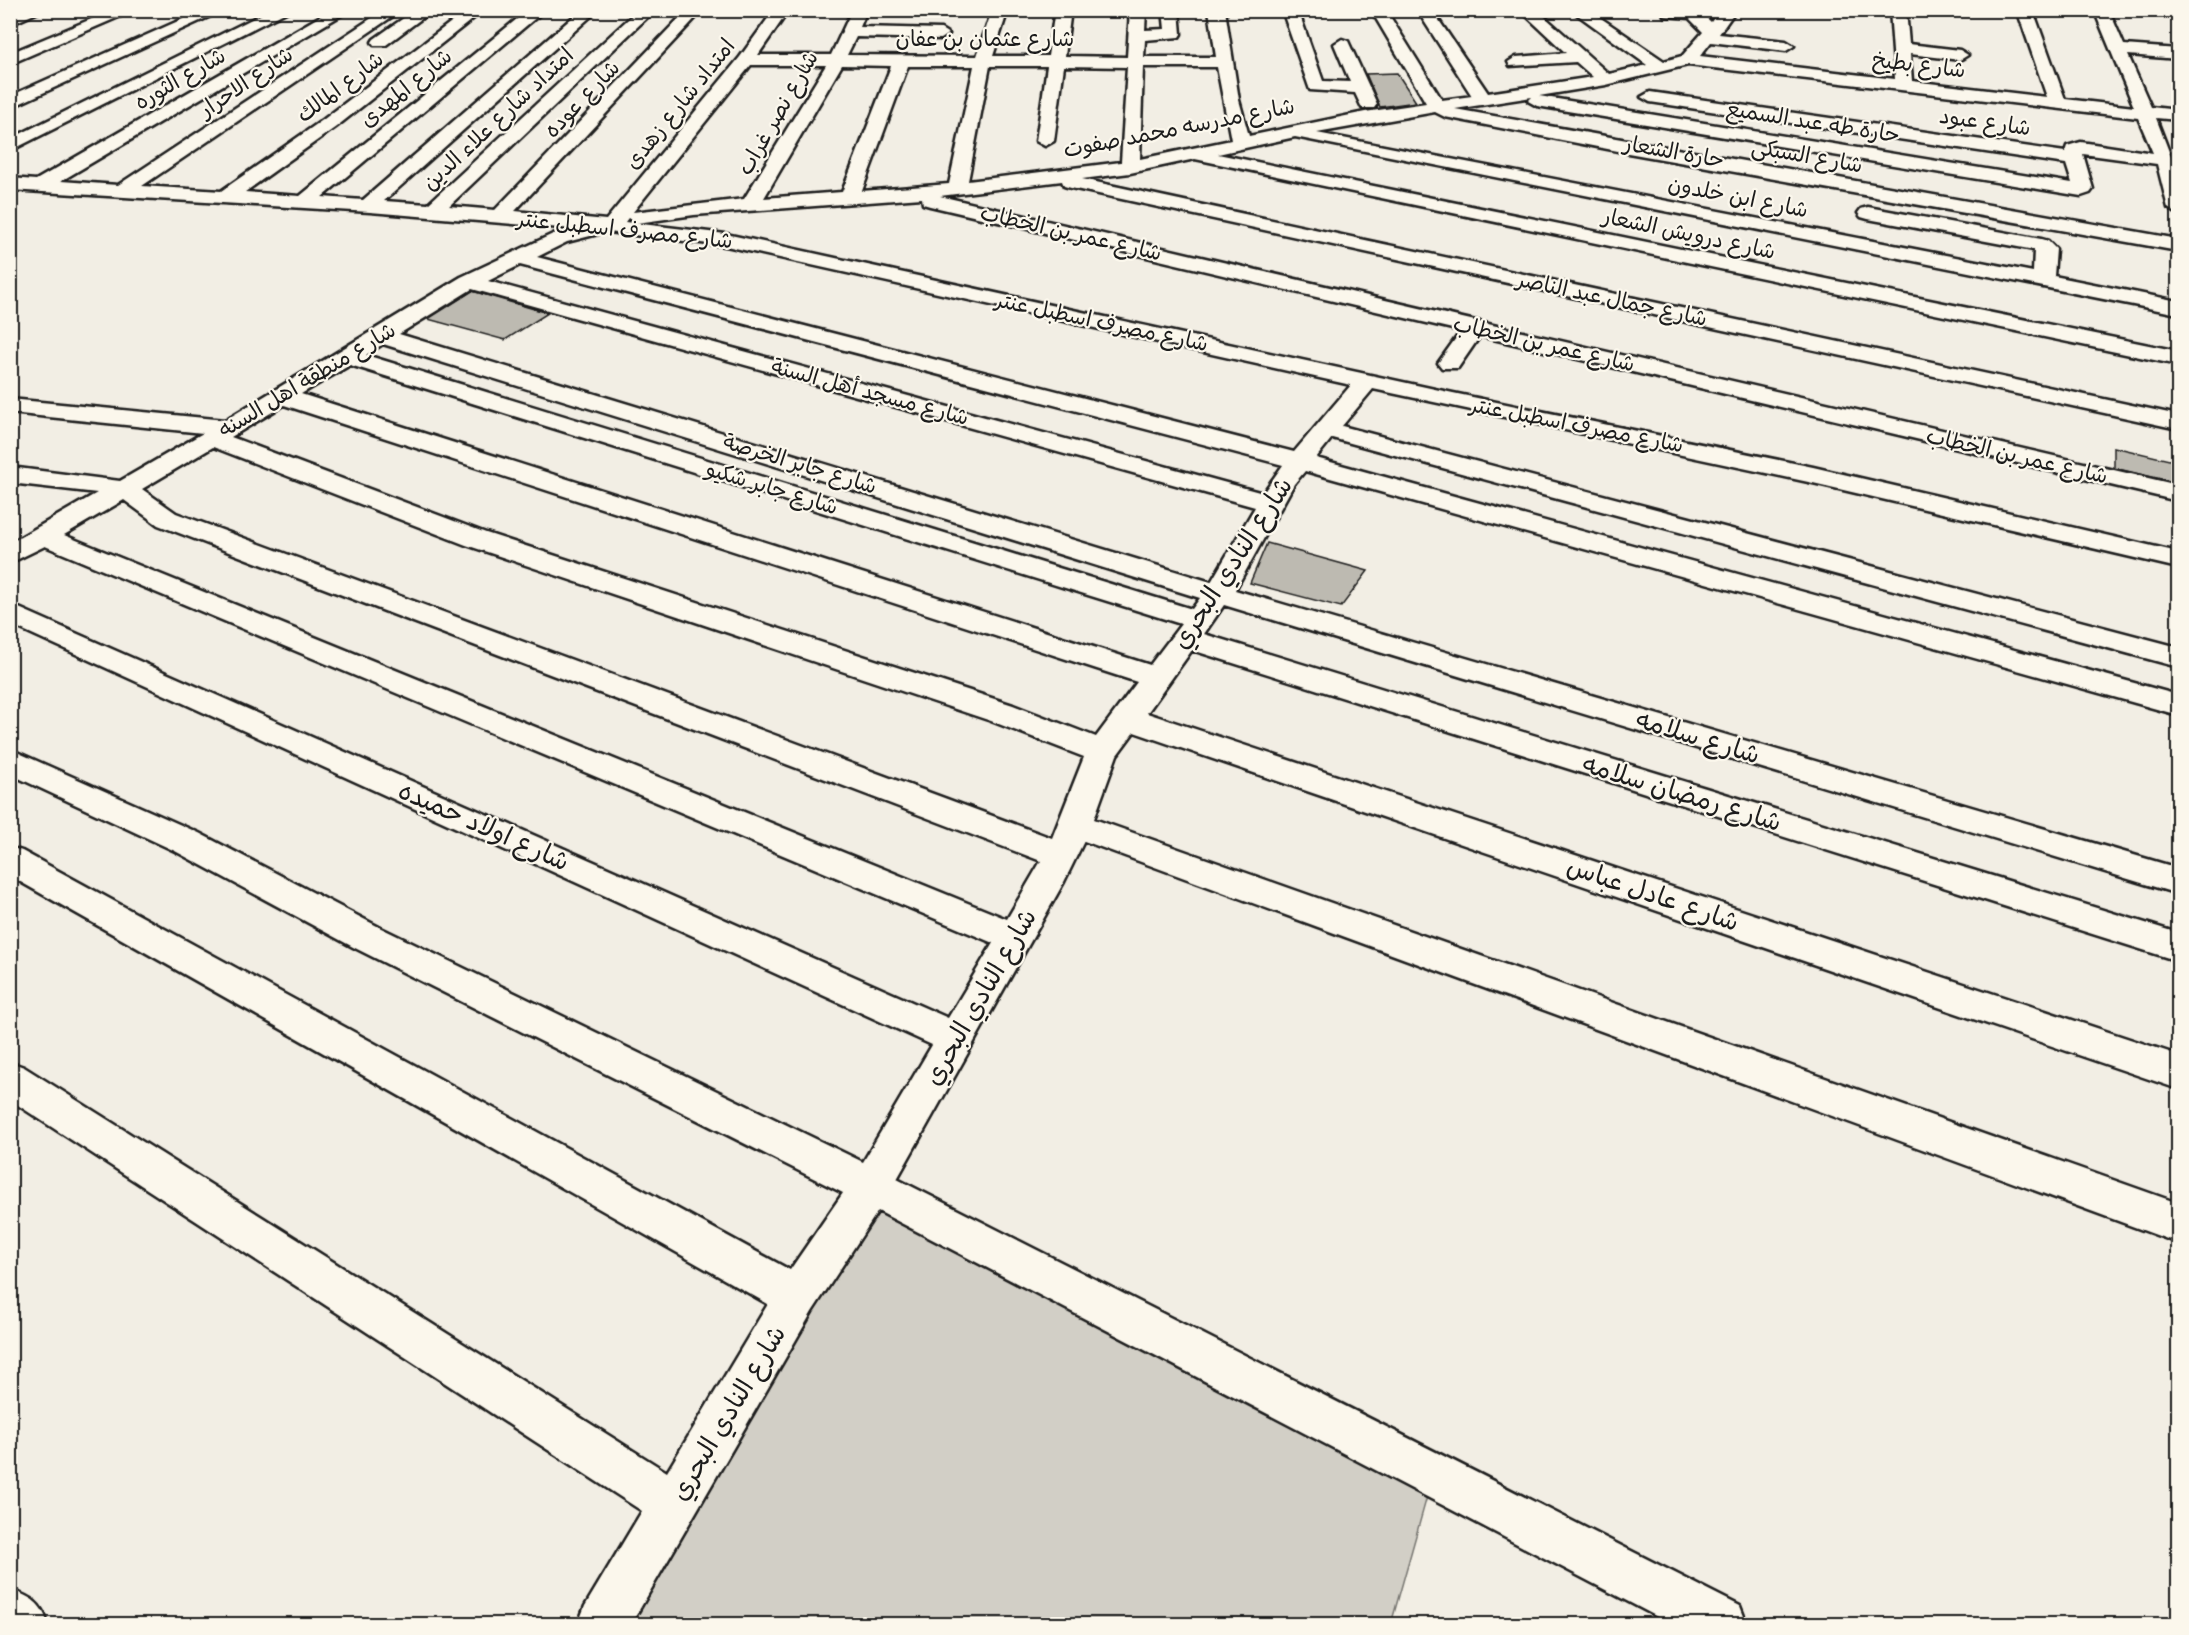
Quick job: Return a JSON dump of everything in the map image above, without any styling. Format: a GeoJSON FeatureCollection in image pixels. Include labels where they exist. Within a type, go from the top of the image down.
{"type":"FeatureCollection","features":[{"type":"Feature","properties":{"kind":"street"},"geometry":{"type":"LineString","coordinates":[[13,18],[36,10]]}},
{"type":"Feature","properties":{"kind":"street"},"geometry":{"type":"LineString","coordinates":[[10,59],[128,10]]}},
{"type":"Feature","properties":{"kind":"street"},"geometry":{"type":"LineString","coordinates":[[10,103],[217,10]]}},
{"type":"Feature","properties":{"kind":"street"},"geometry":{"type":"LineString","coordinates":[[10,146],[284,10]]}},
{"type":"Feature","properties":{"kind":"street","name":"شارع الثوره"},"geometry":{"type":"LineString","coordinates":[[39,186],[343,10]]}},
{"type":"Feature","properties":{"kind":"street","name":"شارع الاحرار"},"geometry":{"type":"LineString","coordinates":[[122,192],[395,10]]}},
{"type":"Feature","properties":{"kind":"street"},"geometry":{"type":"LineString","coordinates":[[366,51],[426,10]]}},
{"type":"Feature","properties":{"kind":"street","name":"شارع المالك"},"geometry":{"type":"LineString","coordinates":[[227,196],[330,123],[477,10]]}},
{"type":"Feature","properties":{"kind":"street","name":"شارع المهدى"},"geometry":{"type":"LineString","coordinates":[[304,202],[538,10]]}},
{"type":"Feature","properties":{"kind":"street"},"geometry":{"type":"LineString","coordinates":[[366,207],[591,10]]}},
{"type":"Feature","properties":{"kind":"street","name":"امتداد شارع علاء الدين"},"geometry":{"type":"LineString","coordinates":[[431,212],[648,10]]}},
{"type":"Feature","properties":{"kind":"street","name":"شارع عوده"},"geometry":{"type":"LineString","coordinates":[[499,217],[696,10]]}},
{"type":"Feature","properties":{"kind":"street","name":"امتداد شارع زهدى"},"geometry":{"type":"LineString","coordinates":[[612,225],[746,60],[782,10]]}},
{"type":"Feature","properties":{"kind":"street","name":"شارع نصر غراب"},"geometry":{"type":"LineString","coordinates":[[751,204],[836,62],[860,10]]}},
{"type":"Feature","properties":{"kind":"street"},"geometry":{"type":"LineString","coordinates":[[957,189],[983,62],[1000,10]]}},
{"type":"Feature","properties":{"kind":"street"},"geometry":{"type":"LineString","coordinates":[[1045,141],[1064,10]]}},
{"type":"Feature","properties":{"kind":"street"},"geometry":{"type":"LineString","coordinates":[[1130,166],[1138,10]]}},
{"type":"Feature","properties":{"kind":"street"},"geometry":{"type":"LineString","coordinates":[[1137,35],[1173,34],[1171,10]]}},
{"type":"Feature","properties":{"kind":"street"},"geometry":{"type":"LineString","coordinates":[[1217,10],[1230,100],[1241,142]]}},
{"type":"Feature","properties":{"kind":"street"},"geometry":{"type":"LineString","coordinates":[[1290,10],[1316,86],[1359,88]]}},
{"type":"Feature","properties":{"kind":"street"},"geometry":{"type":"LineString","coordinates":[[1378,10],[1432,108]]}},
{"type":"Feature","properties":{"kind":"street"},"geometry":{"type":"LineString","coordinates":[[1424,10],[1483,99]]}},
{"type":"Feature","properties":{"kind":"street"},"geometry":{"type":"LineString","coordinates":[[1527,10],[1606,80]]}},
{"type":"Feature","properties":{"kind":"street"},"geometry":{"type":"LineString","coordinates":[[1578,10],[1659,65]]}},
{"type":"Feature","properties":{"kind":"street"},"geometry":{"type":"LineString","coordinates":[[1688,60],[1729,10]]}},
{"type":"Feature","properties":{"kind":"street"},"geometry":{"type":"LineString","coordinates":[[1898,10],[1899,48],[1904,87]]}},
{"type":"Feature","properties":{"kind":"street"},"geometry":{"type":"LineString","coordinates":[[2025,10],[2058,104]]}},
{"type":"Feature","properties":{"kind":"street"},"geometry":{"type":"LineString","coordinates":[[2101,10],[2170,167],[2178,208]]}},
{"type":"Feature","properties":{"kind":"street"},"geometry":{"type":"LineString","coordinates":[[1669,13],[1693,14],[1710,35],[1786,46]]}},
{"type":"Feature","properties":{"kind":"street"},"geometry":{"type":"LineString","coordinates":[[1527,31],[1549,30]]}},
{"type":"Feature","properties":{"kind":"street"},"geometry":{"type":"LineString","coordinates":[[848,32],[941,34]]}},
{"type":"Feature","properties":{"kind":"street"},"geometry":{"type":"LineString","coordinates":[[1342,44],[1370,117],[1423,129]]}},
{"type":"Feature","properties":{"kind":"street"},"geometry":{"type":"LineString","coordinates":[[1899,48],[1960,55]]}},
{"type":"Feature","properties":{"kind":"street"},"geometry":{"type":"LineString","coordinates":[[2119,49],[2178,54]]}},
{"type":"Feature","properties":{"kind":"street"},"geometry":{"type":"LineString","coordinates":[[1516,62],[1580,57]]}},
{"type":"Feature","properties":{"kind":"street","name":"شارع عثمان بن عفان"},"geometry":{"type":"LineString","coordinates":[[746,60],[1225,62]]}},
{"type":"Feature","properties":{"kind":"street","name":"شارع مدرسه محمد صفوت"},"geometry":{"type":"LineString","coordinates":[[612,225],[645,215],[751,204],[910,194],[1130,166],[1370,117],[1577,86],[1688,60]]}},
{"type":"Feature","properties":{"kind":"street","name":"شارع بطيخ"},"geometry":{"type":"LineString","coordinates":[[1688,60],[1904,87],[2178,115]]}},
{"type":"Feature","properties":{"kind":"street"},"geometry":{"type":"LineString","coordinates":[[850,197],[901,62]]}},
{"type":"Feature","properties":{"kind":"street","name":"شارع عبود"},"geometry":{"type":"LineString","coordinates":[[1577,86],[2074,158],[2074,150],[2081,148],[2170,167]]}},
{"type":"Feature","properties":{"kind":"street","name":"حارة طه عبد السميع"},"geometry":{"type":"LineString","coordinates":[[1503,96],[2081,190],[2083,189],[2074,158]]}},
{"type":"Feature","properties":{"kind":"street","name":"شارع السبكى"},"geometry":{"type":"LineString","coordinates":[[1432,108],[1862,190],[2001,211],[2178,245]]}},
{"type":"Feature","properties":{"kind":"street","name":"شارع ابن خلدون"},"geometry":{"type":"LineString","coordinates":[[1288,132],[1403,157],[2178,307]]}},
{"type":"Feature","properties":{"kind":"street","name":"شارع درويش الشعار"},"geometry":{"type":"LineString","coordinates":[[1190,154],[2178,358]]}},
{"type":"Feature","properties":{"kind":"street","name":"شارع جمال عبد الناصر"},"geometry":{"type":"LineString","coordinates":[[1046,177],[2178,422]]}},
{"type":"Feature","properties":{"kind":"street","name":"شارع مصرف اسطبل عنتر"},"geometry":{"type":"LineString","coordinates":[[10,184],[122,192],[227,196],[612,225],[780,250],[1367,381],[1779,467],[2178,560]]}},
{"type":"Feature","properties":{"kind":"street","name":"شارع عمر بن الخطاب"},"geometry":{"type":"LineString","coordinates":[[910,194],[1208,256],[1474,328],[2178,493]]}},
{"type":"Feature","properties":{"kind":"street"},"geometry":{"type":"LineString","coordinates":[[1844,208],[2041,245],[2046,249],[2043,262],[2044,281]]}},
{"type":"Feature","properties":{"kind":"street","name":"شارع منطقة اهل السنه"},"geometry":{"type":"LineString","coordinates":[[10,555],[220,433],[469,282],[560,238],[612,225]]}},
{"type":"Feature","properties":{"kind":"street"},"geometry":{"type":"LineString","coordinates":[[517,258],[1299,461],[2178,705]]}},
{"type":"Feature","properties":{"kind":"street","name":"شارع مسجد أهل السنة"},"geometry":{"type":"LineString","coordinates":[[469,282],[1271,503]]}},
{"type":"Feature","properties":{"kind":"street"},"geometry":{"type":"LineString","coordinates":[[1450,363],[1474,328]]}},
{"type":"Feature","properties":{"kind":"street","name":"شارع جابر الخرصة"},"geometry":{"type":"LineString","coordinates":[[381,336],[1200,617]]}},
{"type":"Feature","properties":{"kind":"street","name":"شارع جابر شكيو"},"geometry":{"type":"LineString","coordinates":[[346,357],[1200,617]]}},
{"type":"Feature","properties":{"kind":"street","name":"شارع النادي البحري"},"geometry":{"type":"LineString","coordinates":[[603,1624],[797,1297],[871,1186],[1015,938],[1068,840],[1102,752],[1200,617],[1299,461],[1367,381]]}},
{"type":"Feature","properties":{"kind":"street"},"geometry":{"type":"LineString","coordinates":[[282,396],[1156,678]]}},
{"type":"Feature","properties":{"kind":"street"},"geometry":{"type":"LineString","coordinates":[[10,406],[220,433],[476,539],[1002,713],[1102,752]]}},
{"type":"Feature","properties":{"kind":"street"},"geometry":{"type":"LineString","coordinates":[[1326,429],[2178,657]]}},
{"type":"Feature","properties":{"kind":"street"},"geometry":{"type":"LineString","coordinates":[[10,475],[124,489],[168,519],[1068,840],[2178,1223]]}},
{"type":"Feature","properties":{"kind":"street"},"geometry":{"type":"LineString","coordinates":[[43,536],[1015,938]]}},
{"type":"Feature","properties":{"kind":"street","name":"شارع اولاد حميده"},"geometry":{"type":"LineString","coordinates":[[10,613],[957,1039]]}},
{"type":"Feature","properties":{"kind":"street","name":"شارع سلامه"},"geometry":{"type":"LineString","coordinates":[[1200,617],[2178,881]]}},
{"type":"Feature","properties":{"kind":"street","name":"شارع رمضان سلامه"},"geometry":{"type":"LineString","coordinates":[[1200,617],[2178,947]]}},
{"type":"Feature","properties":{"kind":"street","name":"شارع عادل عباس"},"geometry":{"type":"LineString","coordinates":[[1127,718],[2178,1072]]}},
{"type":"Feature","properties":{"kind":"street"},"geometry":{"type":"LineString","coordinates":[[10,760],[187,842],[366,937],[871,1186],[1722,1624]]}},
{"type":"Feature","properties":{"kind":"street"},"geometry":{"type":"LineString","coordinates":[[10,860],[797,1297]]}},
{"type":"Feature","properties":{"kind":"street"},"geometry":{"type":"LineString","coordinates":[[10,1079],[674,1504]]}},
{"type":"Feature","properties":{"kind":"street"},"geometry":{"type":"LineString","coordinates":[[10,1614],[23,1624]]}},
{"type":"Feature","properties":{"kind":"shaded area"},"geometry":{"type":"Polygon","coordinates":[[[864,1201],[1428,1493],[1391,1624],[609,1624],[864,1201]]]}},
{"type":"Feature","properties":{"kind":"building"},"geometry":{"type":"Polygon","coordinates":[[[1397,73],[1416,102],[1380,107],[1366,74],[1397,73]]]}},
{"type":"Feature","properties":{"kind":"building"},"geometry":{"type":"Polygon","coordinates":[[[472,291],[548,313],[505,340],[428,319],[472,291]]]}},
{"type":"Feature","properties":{"kind":"building"},"geometry":{"type":"Polygon","coordinates":[[[2114,447],[2178,462],[2178,483],[2114,468],[2114,447]]]}},
{"type":"Feature","properties":{"kind":"building"},"geometry":{"type":"Polygon","coordinates":[[[1267,543],[1368,571],[1341,607],[1250,583],[1267,543]]]}}]}
